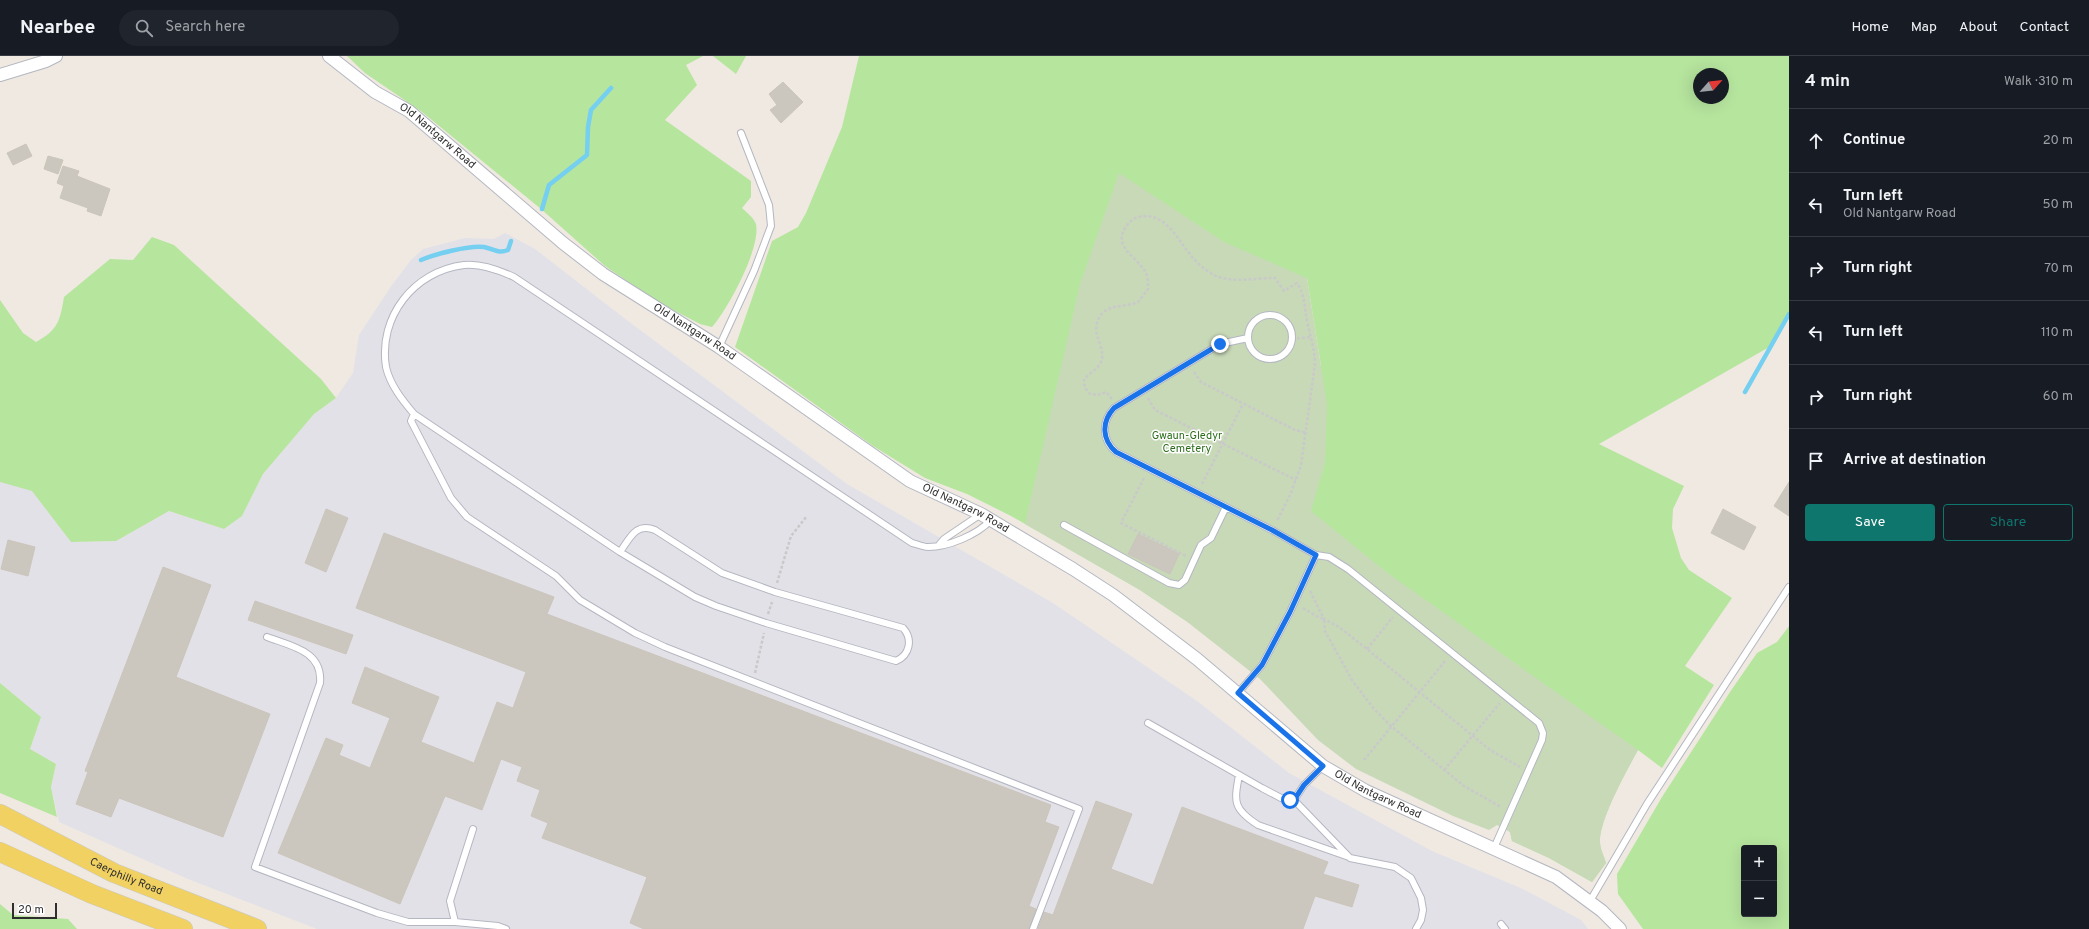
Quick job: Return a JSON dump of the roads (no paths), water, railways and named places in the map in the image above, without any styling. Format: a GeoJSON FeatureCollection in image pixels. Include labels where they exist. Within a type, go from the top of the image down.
{"type":"FeatureCollection","features":[{"type":"Feature","properties":{"kind":"main road","name":"Caerphilly Road"},"geometry":{"type":"LineString","coordinates":[[0,814],[114,873],[257,929]]}},
{"type":"Feature","properties":{"kind":"main road"},"geometry":{"type":"LineString","coordinates":[[0,852],[92,894],[183,929]]}},
{"type":"Feature","properties":{"kind":"street"},"geometry":{"type":"LineString","coordinates":[[0,75],[46,61],[56,56]]}},
{"type":"Feature","properties":{"kind":"street","name":"Old Nantgarw Road"},"geometry":{"type":"LineString","coordinates":[[329,56],[375,92],[414,116],[563,243],[603,274],[719,347],[910,481],[986,517],[1113,595],[1238,693],[1323,766],[1366,791],[1556,877],[1590,901],[1620,929]]}},
{"type":"Feature","properties":{"kind":"lane"},"geometry":{"type":"LineString","coordinates":[[719,347],[754,271],[771,226],[768,205],[741,133]]}},
{"type":"Feature","properties":{"kind":"lane"},"geometry":{"type":"LineString","coordinates":[[620,552],[634,533],[640,528],[646,526],[655,530],[722,573],[775,592],[903,628],[908,635],[909,641],[906,654],[903,658],[896,660],[766,623],[716,606],[696,597],[620,552],[414,414],[401,398],[386,368],[386,338],[392,317],[404,296],[420,282],[433,274],[465,265],[489,267],[514,277],[912,543],[928,547],[939,545],[947,546],[984,527],[986,517]]}},
{"type":"Feature","properties":{"kind":"lane"},"geometry":{"type":"LineString","coordinates":[[1269,315],[1282,318],[1291,328],[1292,339],[1289,348],[1285,354],[1272,359],[1265,358],[1254,351],[1248,338],[1249,332],[1256,320],[1269,315]]}},
{"type":"Feature","properties":{"kind":"lane"},"geometry":{"type":"LineString","coordinates":[[1248,338],[1220,344],[1114,408],[1109,414],[1104,428],[1105,436],[1112,448],[1316,555],[1329,557],[1348,569],[1400,609],[1532,717],[1541,727],[1542,740],[1494,848]]}},
{"type":"Feature","properties":{"kind":"lane"},"geometry":{"type":"LineString","coordinates":[[414,414],[412,421],[422,445],[451,498],[467,517],[556,576],[580,600],[635,633],[665,647],[1079,809],[1033,929]]}},
{"type":"Feature","properties":{"kind":"lane"},"geometry":{"type":"LineString","coordinates":[[1064,525],[1169,583],[1179,585],[1185,580],[1201,545],[1211,538],[1226,507]]}},
{"type":"Feature","properties":{"kind":"lane"},"geometry":{"type":"LineString","coordinates":[[939,545],[944,539],[986,517]]}},
{"type":"Feature","properties":{"kind":"lane"},"geometry":{"type":"LineString","coordinates":[[1238,693],[1262,665],[1295,602],[1316,555]]}},
{"type":"Feature","properties":{"kind":"lane"},"geometry":{"type":"LineString","coordinates":[[1590,901],[1647,804],[1789,587]]}},
{"type":"Feature","properties":{"kind":"lane"},"geometry":{"type":"LineString","coordinates":[[267,637],[309,654],[321,672],[320,683],[255,867],[377,913],[408,922],[455,922],[498,926],[506,929]]}},
{"type":"Feature","properties":{"kind":"lane"},"geometry":{"type":"LineString","coordinates":[[1148,723],[1281,798],[1294,800],[1350,858]]}},
{"type":"Feature","properties":{"kind":"lane"},"geometry":{"type":"LineString","coordinates":[[1294,800],[1304,785],[1323,766]]}},
{"type":"Feature","properties":{"kind":"lane"},"geometry":{"type":"LineString","coordinates":[[1239,775],[1235,798],[1241,811],[1248,819],[1258,825],[1350,858],[1395,867],[1411,878],[1421,898],[1423,910],[1421,920],[1416,929]]}},
{"type":"Feature","properties":{"kind":"lane"},"geometry":{"type":"LineString","coordinates":[[455,922],[450,901],[473,829]]}},
{"type":"Feature","properties":{"kind":"waterway"},"geometry":{"type":"LineString","coordinates":[[542,209],[549,185],[587,155],[588,127],[591,110],[611,88]]}},
{"type":"Feature","properties":{"kind":"waterway"},"geometry":{"type":"LineString","coordinates":[[421,260],[435,255],[470,247],[484,247],[505,251],[508,250],[511,241]]}},
{"type":"Feature","properties":{"kind":"waterway"},"geometry":{"type":"LineString","coordinates":[[1745,392],[1789,314]]}},
{"type":"Feature","properties":{"kind":"park label","name":"Gwaun-Gledyr Cemetery"},"geometry":{"type":"Point","coordinates":[1187,442]}}]}
